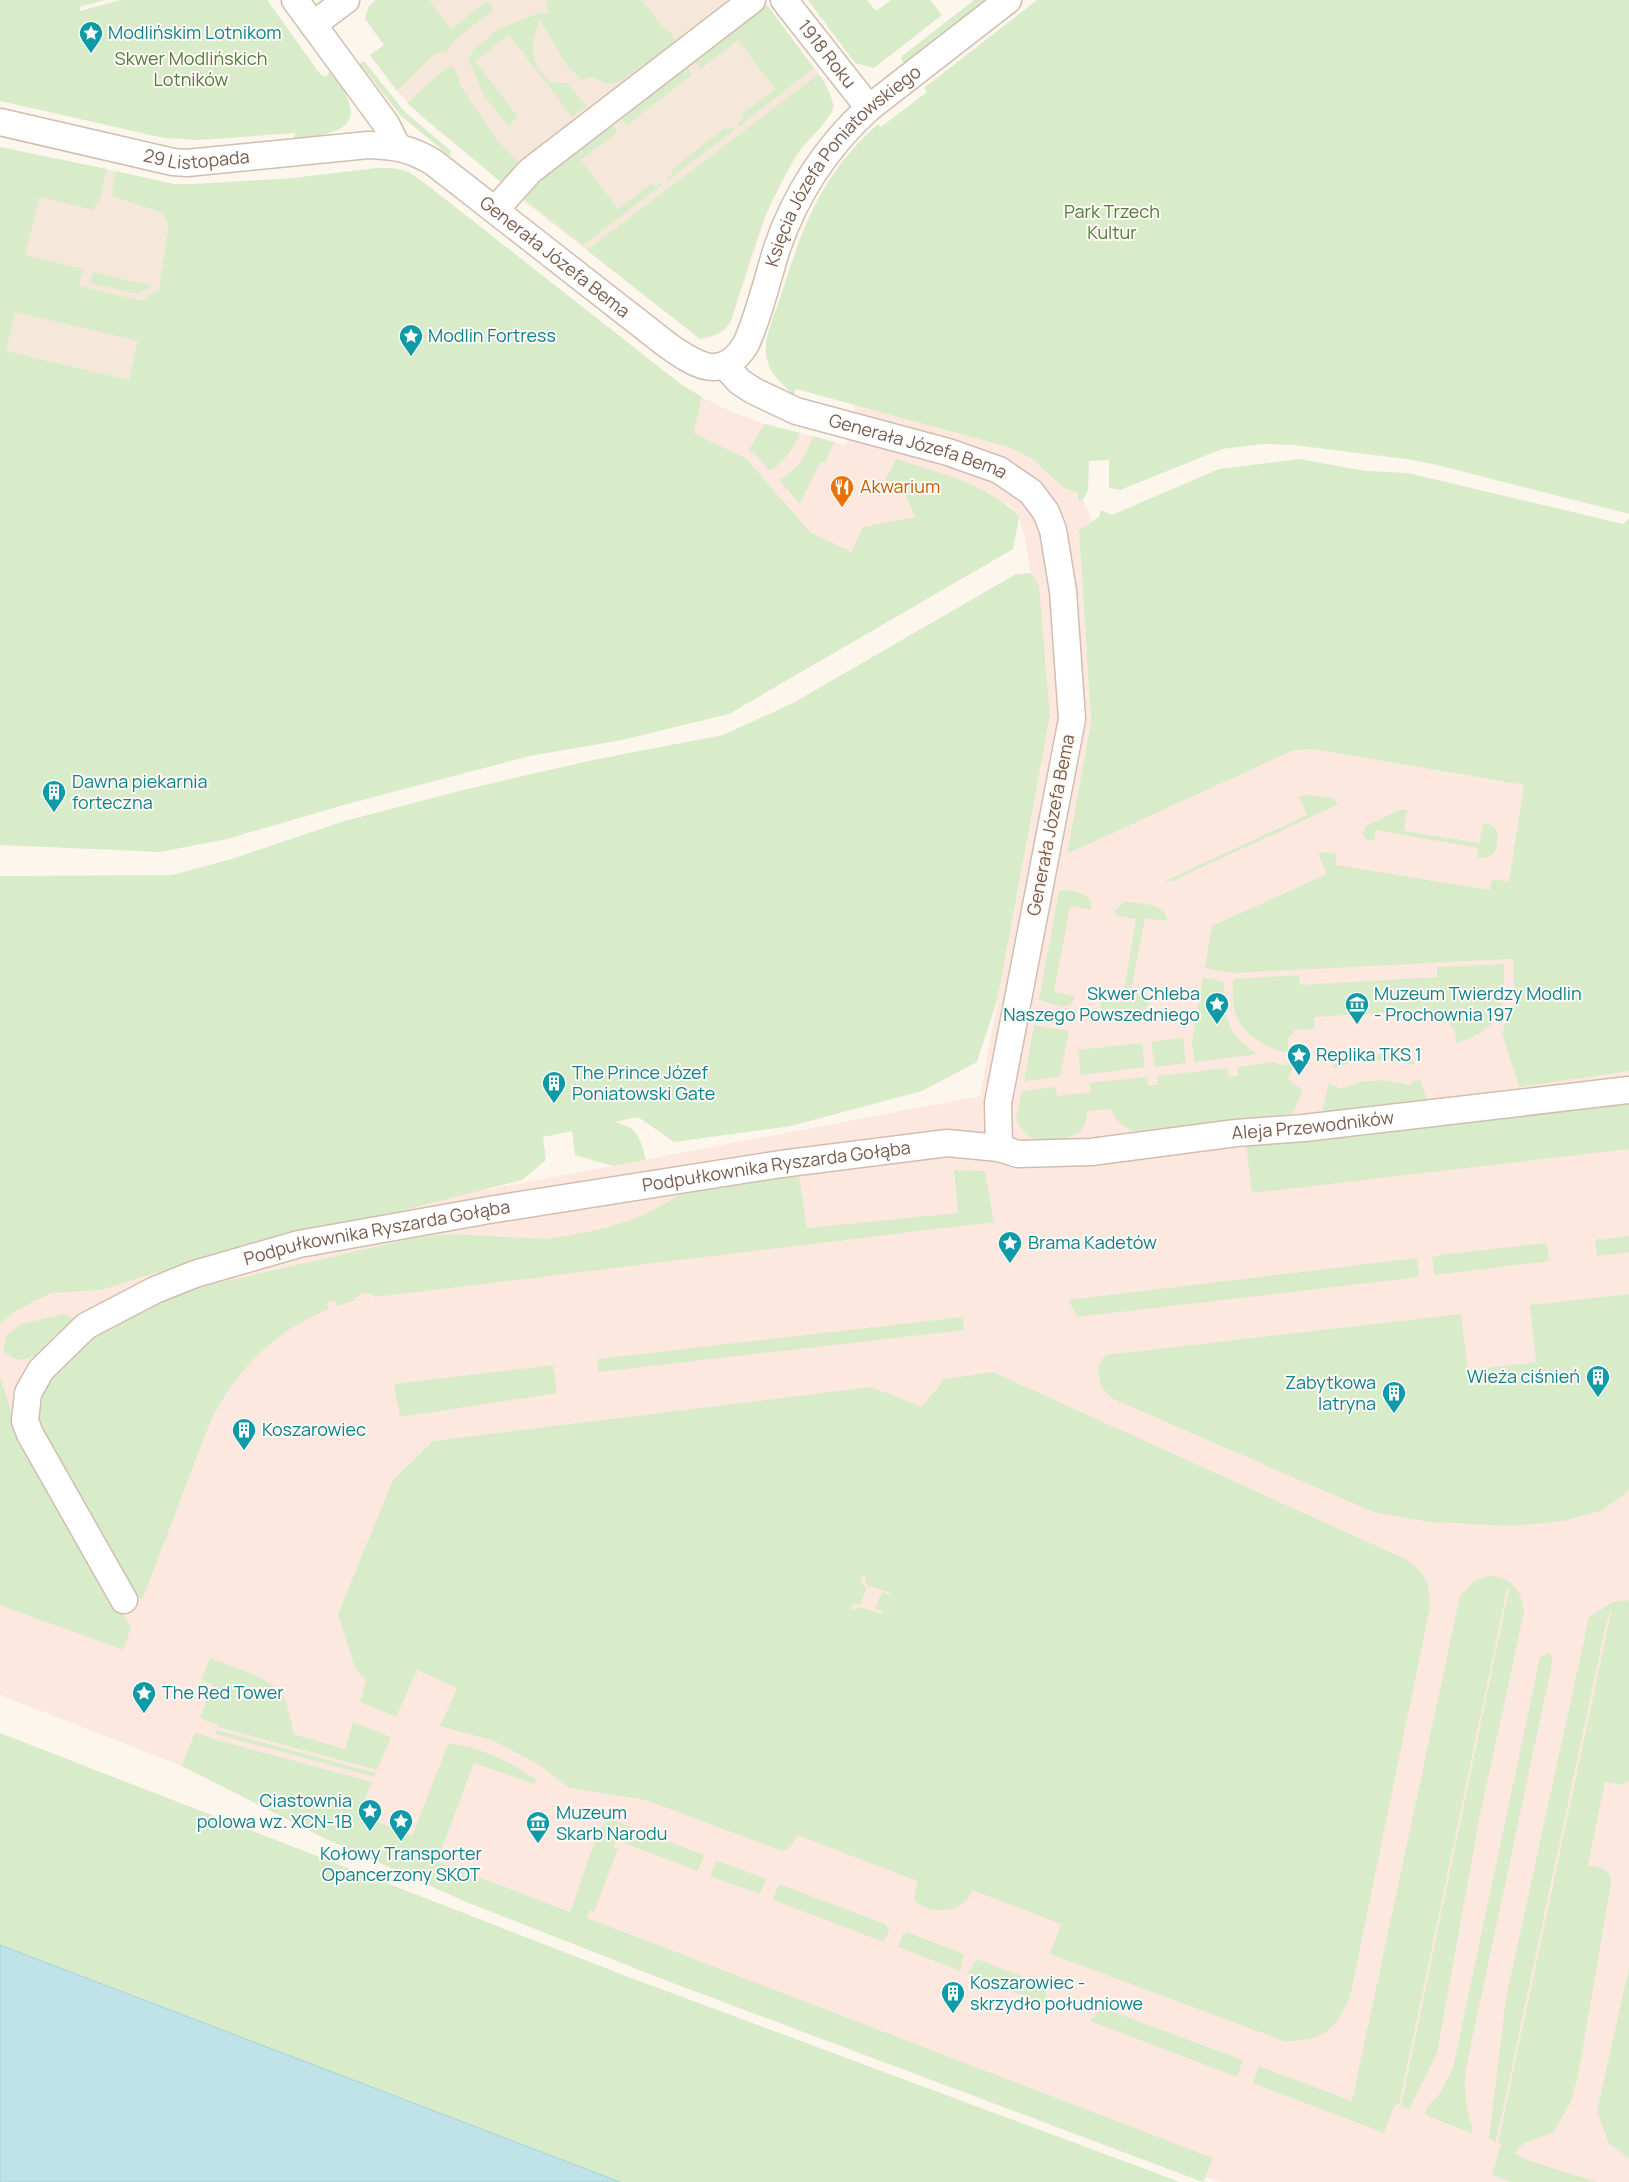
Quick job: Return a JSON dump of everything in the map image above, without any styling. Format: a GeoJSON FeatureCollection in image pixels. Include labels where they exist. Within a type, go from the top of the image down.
{"type":"FeatureCollection","features":[{"type":"Feature","properties":{"kind":"street"},"geometry":{"type":"LineString","coordinates":[[294,0],[386,124],[397,146]]}},
{"type":"Feature","properties":{"kind":"street"},"geometry":{"type":"LineString","coordinates":[[313,25],[346,0]]}},
{"type":"Feature","properties":{"kind":"street"},"geometry":{"type":"LineString","coordinates":[[495,210],[530,171],[752,0]]}},
{"type":"Feature","properties":{"kind":"street","name":"1918 Roku"},"geometry":{"type":"LineString","coordinates":[[784,0],[869,108]]}},
{"type":"Feature","properties":{"kind":"street","name":"Księcia Józefa Poniatowskiego"},"geometry":{"type":"LineString","coordinates":[[725,366],[742,351],[746,344],[786,226],[803,188],[827,152],[850,125],[869,108],[1008,0]]}},
{"type":"Feature","properties":{"kind":"street","name":"29 Listopada"},"geometry":{"type":"LineString","coordinates":[[0,122],[173,162],[216,160],[368,145],[397,146]]}},
{"type":"Feature","properties":{"kind":"street","name":"Generała Józefa Bema"},"geometry":{"type":"LineString","coordinates":[[397,146],[415,152],[433,162],[684,357],[707,367],[725,366],[740,382],[754,391],[796,411],[948,452],[999,470],[1031,492],[1046,512],[1053,530],[1063,591],[1072,719],[998,1103],[999,1148]]}},
{"type":"Feature","properties":{"kind":"street","name":"Aleja Przewodników"},"geometry":{"type":"LineString","coordinates":[[999,1148],[1018,1154],[1091,1152],[1629,1090]]}},
{"type":"Feature","properties":{"kind":"street","name":"Podpułkownika Ryszarda Gołąba"},"geometry":{"type":"LineString","coordinates":[[124,1600],[30,1434],[25,1421],[28,1393],[41,1370],[86,1326],[155,1290],[195,1274],[299,1244],[488,1210],[780,1164],[939,1144],[999,1148]]}},
{"type":"Feature","properties":{"kind":"shaded area"},"geometry":{"type":"Polygon","coordinates":[[[376,0],[763,0],[826,84],[827,92],[834,106],[832,112],[799,152],[766,215],[731,321],[726,329],[712,337],[700,339],[529,205],[422,117],[397,91],[370,55],[384,45],[365,19],[369,6],[376,0]]]}},
{"type":"Feature","properties":{"kind":"shaded area"},"geometry":{"type":"Polygon","coordinates":[[[0,147],[173,184],[196,184],[151,412],[128,380],[6,351],[0,147]]]}},
{"type":"Feature","properties":{"kind":"shaded area"},"geometry":{"type":"Polygon","coordinates":[[[702,397],[730,411],[765,424],[846,445],[855,405],[1011,448],[1031,458],[1068,490],[1078,493],[1078,500],[1083,500],[1092,521],[1079,530],[1091,721],[1067,854],[1292,751],[1311,749],[1629,803],[1629,2182],[1219,2182],[1207,2177],[1203,2182],[665,1980],[464,1901],[322,1837],[182,1766],[0,1695],[0,1066],[480,1191],[980,1096],[1050,716],[1039,586],[1031,573],[1019,517],[1010,506],[985,492],[941,473],[904,491],[915,517],[865,528],[851,552],[810,532],[747,459],[694,433],[702,397]]]}},
{"type":"Feature","properties":{"kind":"green space","name":"Skwer Modlińskich Lotników"},"geometry":{"type":"Polygon","coordinates":[[[0,0],[105,0],[79,7],[80,11],[121,0],[267,0],[320,74],[326,77],[330,70],[349,102],[351,114],[348,122],[340,129],[313,136],[293,139],[296,133],[199,140],[164,138],[0,101],[0,0]]]}},
{"type":"Feature","properties":{"kind":"green space"},"geometry":{"type":"Polygon","coordinates":[[[376,0],[429,0],[451,29],[487,1],[494,9],[456,39],[447,51],[435,54],[397,91],[370,55],[384,45],[365,19],[369,6],[376,0]]]}},
{"type":"Feature","properties":{"kind":"green space"},"geometry":{"type":"Polygon","coordinates":[[[546,0],[642,0],[664,29],[666,27],[676,41],[621,81],[606,84],[592,77],[582,80],[568,67],[540,20],[533,46],[533,54],[538,68],[550,82],[567,83],[587,106],[572,117],[509,35],[475,61],[518,117],[509,126],[485,97],[469,60],[472,51],[497,30],[538,13],[549,13],[546,0]]]}},
{"type":"Feature","properties":{"kind":"green space"},"geometry":{"type":"Polygon","coordinates":[[[808,0],[867,0],[876,11],[891,0],[930,0],[942,15],[874,68],[855,63],[808,0]]]}},
{"type":"Feature","properties":{"kind":"green space"},"geometry":{"type":"Polygon","coordinates":[[[974,0],[987,0],[905,64],[901,60],[902,56],[974,0]]]}},
{"type":"Feature","properties":{"kind":"green space","name":"Park Trzech Kultur"},"geometry":{"type":"Polygon","coordinates":[[[1037,0],[1629,0],[1629,514],[1433,464],[1294,445],[1262,444],[1222,449],[1120,490],[1109,488],[1109,460],[1089,461],[1088,490],[1083,500],[1078,500],[1078,493],[1064,488],[1031,458],[1011,448],[796,389],[794,396],[778,380],[769,366],[766,353],[767,338],[796,250],[815,205],[827,184],[858,144],[878,124],[881,127],[927,92],[924,88],[1037,0]]]}},
{"type":"Feature","properties":{"kind":"green space"},"geometry":{"type":"Polygon","coordinates":[[[767,5],[814,68],[739,126],[737,124],[744,119],[741,115],[775,89],[738,40],[701,69],[694,61],[767,5]]]}},
{"type":"Feature","properties":{"kind":"green space"},"geometry":{"type":"Polygon","coordinates":[[[364,61],[404,111],[451,151],[450,156],[401,116],[360,64],[364,61]]]}},
{"type":"Feature","properties":{"kind":"green space"},"geometry":{"type":"Polygon","coordinates":[[[451,66],[458,74],[459,84],[497,140],[520,164],[503,184],[407,103],[451,66]]]}},
{"type":"Feature","properties":{"kind":"green space"},"geometry":{"type":"Polygon","coordinates":[[[686,67],[692,75],[627,125],[620,117],[686,67]]]}},
{"type":"Feature","properties":{"kind":"green space"},"geometry":{"type":"Polygon","coordinates":[[[819,74],[828,91],[833,108],[824,123],[798,153],[775,194],[754,247],[731,321],[719,333],[700,339],[587,250],[819,74]]]}},
{"type":"Feature","properties":{"kind":"green space"},"geometry":{"type":"Polygon","coordinates":[[[612,124],[618,132],[581,160],[618,209],[652,183],[655,187],[661,182],[662,185],[583,245],[524,199],[551,171],[612,124]]]}},
{"type":"Feature","properties":{"kind":"green space"},"geometry":{"type":"Polygon","coordinates":[[[726,127],[728,130],[732,127],[734,130],[668,180],[666,178],[674,173],[671,170],[726,127]]]}},
{"type":"Feature","properties":{"kind":"green space"},"geometry":{"type":"Polygon","coordinates":[[[0,147],[107,169],[99,203],[96,202],[94,210],[39,197],[25,255],[83,269],[79,286],[142,301],[159,289],[169,225],[163,213],[111,196],[116,171],[173,184],[196,184],[293,178],[377,168],[407,171],[682,385],[702,397],[694,433],[747,459],[810,532],[851,552],[863,527],[915,517],[904,491],[884,482],[896,459],[945,474],[978,488],[993,496],[1019,517],[1013,549],[729,714],[622,740],[530,756],[347,804],[227,839],[160,852],[0,845],[0,147]],[[15,312],[6,351],[129,380],[138,341],[15,312]]]}},
{"type":"Feature","properties":{"kind":"green space"},"geometry":{"type":"Polygon","coordinates":[[[93,272],[152,286],[138,294],[90,283],[93,272]]]}},
{"type":"Feature","properties":{"kind":"green space"},"geometry":{"type":"Polygon","coordinates":[[[765,424],[800,433],[788,454],[770,471],[753,452],[748,451],[765,424]]]}},
{"type":"Feature","properties":{"kind":"green space"},"geometry":{"type":"Polygon","coordinates":[[[813,436],[834,442],[825,463],[820,462],[800,504],[779,480],[791,472],[800,462],[813,436]]]}},
{"type":"Feature","properties":{"kind":"green space"},"geometry":{"type":"Polygon","coordinates":[[[1299,459],[1366,471],[1408,473],[1623,524],[1629,518],[1629,1071],[1519,1087],[1502,1033],[1514,1001],[1513,959],[1232,973],[1205,968],[1212,926],[1327,874],[1318,854],[1326,852],[1337,854],[1335,865],[1490,890],[1492,879],[1509,882],[1524,785],[1311,749],[1292,751],[1067,854],[1091,721],[1079,530],[1099,517],[1101,510],[1112,515],[1219,469],[1299,459]]]}},
{"type":"Feature","properties":{"kind":"green space"},"geometry":{"type":"Polygon","coordinates":[[[1031,573],[1039,585],[1050,716],[998,997],[977,1062],[922,1091],[791,1126],[674,1142],[638,1117],[615,1122],[629,1127],[637,1135],[646,1160],[613,1166],[575,1155],[572,1131],[543,1137],[546,1160],[522,1180],[148,1275],[101,1290],[51,1293],[14,1312],[0,1324],[0,876],[172,875],[235,858],[341,822],[463,790],[593,760],[723,735],[793,703],[1016,574],[1031,573]]]}},
{"type":"Feature","properties":{"kind":"green space"},"geometry":{"type":"Polygon","coordinates":[[[1309,795],[1334,798],[1337,803],[1335,806],[1172,881],[1163,882],[1307,815],[1299,796],[1309,795]]]}},
{"type":"Feature","properties":{"kind":"green space"},"geometry":{"type":"Polygon","coordinates":[[[1399,810],[1407,810],[1404,831],[1479,843],[1483,823],[1489,824],[1496,829],[1497,846],[1489,857],[1477,858],[1478,848],[1376,830],[1374,841],[1367,840],[1362,834],[1366,826],[1399,810]]]}},
{"type":"Feature","properties":{"kind":"green space"},"geometry":{"type":"Polygon","coordinates":[[[1064,890],[1083,894],[1091,904],[1091,910],[1070,906],[1054,992],[1075,996],[1071,1004],[1063,1007],[1039,1000],[1059,891],[1064,890]]]}},
{"type":"Feature","properties":{"kind":"green space"},"geometry":{"type":"Polygon","coordinates":[[[1124,902],[1151,905],[1158,908],[1166,915],[1166,921],[1145,918],[1131,992],[1152,997],[1149,1004],[1140,1012],[1115,1016],[1101,1010],[1100,1000],[1122,1003],[1136,919],[1115,915],[1116,909],[1124,902]]]}},
{"type":"Feature","properties":{"kind":"green space"},"geometry":{"type":"Polygon","coordinates":[[[1504,964],[1503,993],[1497,1015],[1483,1031],[1471,1038],[1456,1043],[1455,1030],[1448,1023],[1433,1023],[1431,1010],[1314,1017],[1314,1029],[1295,1030],[1288,1039],[1288,1052],[1280,1051],[1267,1046],[1251,1035],[1239,1022],[1234,1008],[1233,979],[1299,975],[1300,985],[1437,977],[1437,967],[1504,964]]]}},
{"type":"Feature","properties":{"kind":"green space"},"geometry":{"type":"Polygon","coordinates":[[[1203,977],[1224,982],[1226,1014],[1229,1023],[1238,1039],[1256,1053],[1253,1055],[1194,1062],[1192,1041],[1203,977]]]}},
{"type":"Feature","properties":{"kind":"green space"},"geometry":{"type":"Polygon","coordinates":[[[1034,1025],[1069,1031],[1060,1077],[1024,1081],[1034,1025]]]}},
{"type":"Feature","properties":{"kind":"green space"},"geometry":{"type":"Polygon","coordinates":[[[1183,1038],[1186,1063],[1155,1067],[1151,1042],[1183,1038]]]}},
{"type":"Feature","properties":{"kind":"green space"},"geometry":{"type":"Polygon","coordinates":[[[1142,1043],[1145,1067],[1081,1075],[1078,1050],[1142,1043]]]}},
{"type":"Feature","properties":{"kind":"green space"},"geometry":{"type":"Polygon","coordinates":[[[1394,1054],[1413,1060],[1415,1065],[1389,1060],[1354,1061],[1337,1068],[1332,1068],[1333,1065],[1354,1056],[1394,1054]]]}},
{"type":"Feature","properties":{"kind":"green space"},"geometry":{"type":"Polygon","coordinates":[[[1274,1062],[1283,1065],[1296,1064],[1287,1079],[1303,1090],[1292,1114],[1133,1131],[1119,1123],[1111,1109],[1087,1111],[1084,1126],[1077,1134],[1042,1140],[1029,1137],[1016,1120],[1022,1091],[1056,1087],[1057,1096],[1091,1092],[1090,1083],[1147,1077],[1148,1086],[1158,1084],[1157,1076],[1228,1068],[1229,1077],[1238,1076],[1237,1067],[1274,1062]]]}},
{"type":"Feature","properties":{"kind":"green space"},"geometry":{"type":"Polygon","coordinates":[[[1420,1078],[1427,1100],[1322,1112],[1329,1083],[1340,1089],[1374,1080],[1409,1085],[1420,1078]]]}},
{"type":"Feature","properties":{"kind":"green space"},"geometry":{"type":"Polygon","coordinates":[[[1629,1104],[1629,1149],[1252,1193],[1246,1145],[1629,1104]]]}},
{"type":"Feature","properties":{"kind":"green space"},"geometry":{"type":"Polygon","coordinates":[[[954,1170],[985,1171],[994,1222],[375,1297],[372,1294],[367,1294],[367,1292],[359,1294],[359,1296],[353,1299],[354,1301],[337,1306],[335,1300],[326,1303],[329,1309],[291,1328],[260,1353],[221,1401],[211,1420],[142,1600],[122,1588],[32,1425],[38,1397],[69,1352],[158,1297],[409,1239],[446,1234],[550,1239],[606,1228],[642,1216],[692,1188],[799,1176],[807,1228],[958,1213],[954,1170]]]}},
{"type":"Feature","properties":{"kind":"green space"},"geometry":{"type":"Polygon","coordinates":[[[1629,1236],[1629,1252],[1597,1256],[1595,1240],[1629,1236]]]}},
{"type":"Feature","properties":{"kind":"green space"},"geometry":{"type":"Polygon","coordinates":[[[1547,1243],[1549,1261],[1434,1275],[1432,1256],[1547,1243]]]}},
{"type":"Feature","properties":{"kind":"green space"},"geometry":{"type":"Polygon","coordinates":[[[1417,1258],[1419,1277],[1077,1317],[1068,1300],[1417,1258]]]}},
{"type":"Feature","properties":{"kind":"green space"},"geometry":{"type":"Polygon","coordinates":[[[1629,1294],[1629,1490],[1603,1510],[1563,1521],[1513,1526],[1429,1522],[1373,1512],[1111,1398],[1101,1386],[1097,1368],[1106,1355],[1461,1314],[1468,1370],[1536,1362],[1530,1305],[1629,1294]]]}},
{"type":"Feature","properties":{"kind":"green space"},"geometry":{"type":"Polygon","coordinates":[[[65,1314],[76,1319],[51,1344],[31,1358],[21,1360],[12,1357],[3,1349],[7,1335],[21,1324],[65,1314]]]}},
{"type":"Feature","properties":{"kind":"green space"},"geometry":{"type":"Polygon","coordinates":[[[963,1317],[964,1330],[598,1372],[597,1359],[963,1317]]]}},
{"type":"Feature","properties":{"kind":"green space"},"geometry":{"type":"Polygon","coordinates":[[[553,1365],[557,1393],[400,1417],[394,1384],[553,1365]]]}},
{"type":"Feature","properties":{"kind":"green space"},"geometry":{"type":"Polygon","coordinates":[[[993,1372],[1403,1558],[1416,1567],[1425,1578],[1429,1590],[1430,1607],[1350,1997],[1339,2018],[1326,2032],[1309,2039],[1284,2041],[1050,1954],[1061,1924],[972,1890],[969,1897],[961,1905],[949,1910],[935,1910],[916,1902],[914,1897],[918,1881],[797,1835],[792,1845],[782,1851],[646,1800],[569,1788],[541,1766],[494,1741],[440,1726],[457,1688],[417,1670],[396,1717],[360,1702],[366,1681],[355,1668],[338,1614],[393,1480],[433,1441],[871,1387],[922,1407],[944,1379],[993,1372]],[[863,1576],[861,1581],[863,1586],[867,1587],[860,1605],[854,1604],[851,1609],[859,1607],[882,1614],[883,1611],[875,1609],[882,1592],[889,1595],[890,1593],[867,1585],[865,1582],[866,1578],[863,1576]]]}},
{"type":"Feature","properties":{"kind":"green space"},"geometry":{"type":"Polygon","coordinates":[[[0,1377],[12,1414],[131,1628],[123,1650],[0,1605],[0,1377]]]}},
{"type":"Feature","properties":{"kind":"green space"},"geometry":{"type":"Polygon","coordinates":[[[1489,1576],[1504,1579],[1514,1586],[1521,1598],[1524,1612],[1479,1820],[1437,2053],[1409,2109],[1401,2106],[1509,1589],[1507,1589],[1399,2105],[1395,2104],[1384,2133],[1253,2083],[1259,2066],[1352,2101],[1460,1596],[1474,1581],[1489,1576]]]}},
{"type":"Feature","properties":{"kind":"green space"},"geometry":{"type":"Polygon","coordinates":[[[1629,1600],[1629,1781],[1621,1785],[1605,1782],[1588,1865],[1601,1868],[1607,1872],[1611,1878],[1611,1883],[1578,2076],[1571,2101],[1554,2132],[1524,2143],[1515,2153],[1527,2160],[1597,2182],[1511,2182],[1492,2175],[1501,2144],[1498,2143],[1613,1603],[1606,1624],[1496,2142],[1489,2139],[1506,1998],[1589,1617],[1613,1602],[1629,1600]]]}},
{"type":"Feature","properties":{"kind":"green space"},"geometry":{"type":"Polygon","coordinates":[[[1549,1652],[1553,1659],[1466,2068],[1465,2091],[1473,2129],[1471,2133],[1425,2115],[1426,2109],[1440,2093],[1453,2068],[1540,1657],[1549,1652]]]}},
{"type":"Feature","properties":{"kind":"green space"},"geometry":{"type":"Polygon","coordinates":[[[210,1658],[250,1673],[277,1689],[287,1705],[294,1734],[345,1749],[353,1722],[391,1737],[377,1770],[218,1727],[218,1725],[200,1718],[213,1684],[201,1680],[210,1658]]]}},
{"type":"Feature","properties":{"kind":"green space"},"geometry":{"type":"Polygon","coordinates":[[[217,1730],[376,1773],[374,1777],[216,1734],[217,1730]]]}},
{"type":"Feature","properties":{"kind":"green space"},"geometry":{"type":"Polygon","coordinates":[[[195,1732],[214,1739],[372,1782],[359,1814],[412,1836],[448,1744],[483,1751],[536,1779],[534,1784],[474,1763],[437,1861],[570,1912],[598,1832],[606,1823],[612,1820],[704,1855],[698,1871],[616,1840],[613,1847],[618,1849],[594,1912],[590,1910],[587,1918],[1213,2158],[1203,2182],[665,1980],[464,1901],[322,1837],[182,1766],[195,1732]]]}},
{"type":"Feature","properties":{"kind":"green space"},"geometry":{"type":"Polygon","coordinates":[[[0,1733],[626,1976],[1180,2182],[620,2182],[0,1945],[0,1733]]]}},
{"type":"Feature","properties":{"kind":"green space"},"geometry":{"type":"Polygon","coordinates":[[[716,1860],[766,1879],[760,1894],[710,1876],[716,1860]]]}},
{"type":"Feature","properties":{"kind":"green space"},"geometry":{"type":"Polygon","coordinates":[[[779,1884],[885,1924],[889,1930],[884,1942],[773,1900],[779,1884]]]}},
{"type":"Feature","properties":{"kind":"green space"},"geometry":{"type":"Polygon","coordinates":[[[907,1932],[964,1954],[960,1971],[898,1947],[902,1936],[907,1932]]]}},
{"type":"Feature","properties":{"kind":"green space"},"geometry":{"type":"Polygon","coordinates":[[[977,1959],[1045,1985],[1047,2005],[967,1974],[977,1959]]]}},
{"type":"Feature","properties":{"kind":"green space"},"geometry":{"type":"Polygon","coordinates":[[[1629,1967],[1629,2159],[1608,2142],[1597,2111],[1629,1967]]]}},
{"type":"Feature","properties":{"kind":"green space"},"geometry":{"type":"Polygon","coordinates":[[[1102,2008],[1243,2060],[1237,2077],[1090,2021],[1102,2008]]]}},
{"type":"Feature","properties":{"kind":"water"},"geometry":{"type":"Polygon","coordinates":[[[0,1945],[620,2182],[0,2182],[0,1945]]]}},
{"type":"Feature","properties":{"kind":"place","name":"Modlińskim Lotnikom"},"geometry":{"type":"Point","coordinates":[91,54]}},
{"type":"Feature","properties":{"kind":"place","name":"Modlin Fortress"},"geometry":{"type":"Point","coordinates":[411,357]}},
{"type":"Feature","properties":{"kind":"place","name":"Akwarium"},"geometry":{"type":"Point","coordinates":[842,508]}},
{"type":"Feature","properties":{"kind":"place","name":"Dawna piekarnia forteczna"},"geometry":{"type":"Point","coordinates":[54,813]}},
{"type":"Feature","properties":{"kind":"place","name":"Skwer Chleba Naszego Powszedniego"},"geometry":{"type":"Point","coordinates":[1217,1025]}},
{"type":"Feature","properties":{"kind":"place","name":"Muzeum Twierdzy Modlin - Prochownia 197"},"geometry":{"type":"Point","coordinates":[1357,1025]}},
{"type":"Feature","properties":{"kind":"place","name":"Replika TKS 1"},"geometry":{"type":"Point","coordinates":[1299,1076]}},
{"type":"Feature","properties":{"kind":"place","name":"The Prince Józef Poniatowski Gate"},"geometry":{"type":"Point","coordinates":[554,1104]}},
{"type":"Feature","properties":{"kind":"place","name":"Brama Kadetów"},"geometry":{"type":"Point","coordinates":[1010,1264]}},
{"type":"Feature","properties":{"kind":"place","name":"Wieża ciśnień"},"geometry":{"type":"Point","coordinates":[1598,1398]}},
{"type":"Feature","properties":{"kind":"place","name":"Zabytkowa latryna"},"geometry":{"type":"Point","coordinates":[1394,1414]}},
{"type":"Feature","properties":{"kind":"place","name":"Koszarowiec"},"geometry":{"type":"Point","coordinates":[244,1451]}},
{"type":"Feature","properties":{"kind":"place","name":"The Red Tower"},"geometry":{"type":"Point","coordinates":[144,1714]}},
{"type":"Feature","properties":{"kind":"place","name":"Ciastownia polowa wz. XCN-1B"},"geometry":{"type":"Point","coordinates":[370,1832]}},
{"type":"Feature","properties":{"kind":"place","name":"Kołowy Transporter Opancerzony SKOT"},"geometry":{"type":"Point","coordinates":[401,1842]}},
{"type":"Feature","properties":{"kind":"place","name":"Muzeum Skarb Narodu"},"geometry":{"type":"Point","coordinates":[538,1844]}},
{"type":"Feature","properties":{"kind":"place","name":"Koszarowiec - skrzydło południowe"},"geometry":{"type":"Point","coordinates":[953,2014]}}]}
